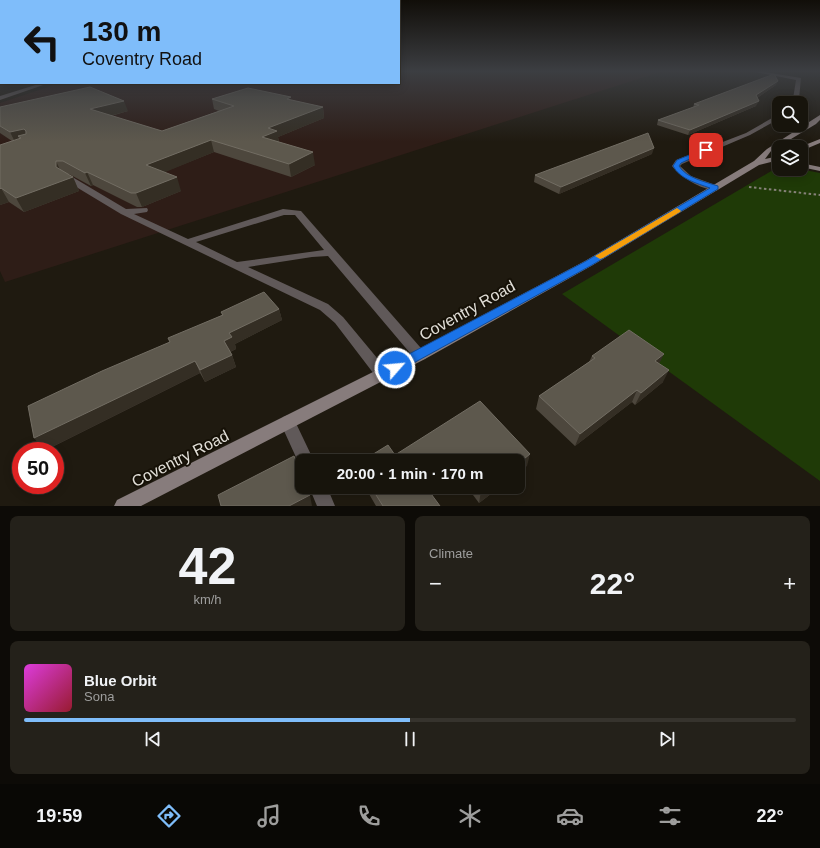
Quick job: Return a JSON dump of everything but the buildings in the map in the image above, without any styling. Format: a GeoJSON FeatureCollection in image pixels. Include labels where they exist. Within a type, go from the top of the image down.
{"type":"FeatureCollection","features":[{"type":"Feature","properties":{"kind":"main road"},"geometry":{"type":"LineString","coordinates":[[758,162],[769,150],[814,123],[820,117]]}},
{"type":"Feature","properties":{"kind":"main road"},"geometry":{"type":"LineString","coordinates":[[808,146],[820,141]]}},
{"type":"Feature","properties":{"kind":"main road"},"geometry":{"type":"LineString","coordinates":[[758,162],[772,159]]}},
{"type":"Feature","properties":{"kind":"main road","name":"Coventry Road"},"geometry":{"type":"LineString","coordinates":[[123,506],[420,355],[589,263],[758,162]]}},
{"type":"Feature","properties":{"kind":"main road"},"geometry":{"type":"LineString","coordinates":[[758,162],[772,163]]}},
{"type":"Feature","properties":{"kind":"main road"},"geometry":{"type":"LineString","coordinates":[[808,166],[820,169]]}},
{"type":"Feature","properties":{"kind":"street"},"geometry":{"type":"LineString","coordinates":[[0,98],[11,95]]}},
{"type":"Feature","properties":{"kind":"street"},"geometry":{"type":"LineString","coordinates":[[719,186],[689,178],[679,171],[676,166],[679,162],[748,134],[772,121]]}},
{"type":"Feature","properties":{"kind":"street"},"geometry":{"type":"LineString","coordinates":[[66,177],[124,212],[324,307],[339,320],[382,374]]}},
{"type":"Feature","properties":{"kind":"street"},"geometry":{"type":"LineString","coordinates":[[124,212],[144,210]]}},
{"type":"Feature","properties":{"kind":"street"},"geometry":{"type":"LineString","coordinates":[[187,242],[283,212],[298,213],[420,355]]}},
{"type":"Feature","properties":{"kind":"street"},"geometry":{"type":"LineString","coordinates":[[237,265],[312,254],[331,253]]}},
{"type":"Feature","properties":{"kind":"street"},"geometry":{"type":"LineString","coordinates":[[288,422],[303,454]]}},
{"type":"Feature","properties":{"kind":"street"},"geometry":{"type":"LineString","coordinates":[[321,494],[326,506]]}},
{"type":"Feature","properties":{"kind":"path"},"geometry":{"type":"LineString","coordinates":[[719,186],[820,195]]}},
{"type":"Feature","properties":{"kind":"shaded area"},"geometry":{"type":"Polygon","coordinates":[[[25,95],[589,95],[5,282],[0,271],[0,103],[25,95]]]}},
{"type":"Feature","properties":{"kind":"green space"},"geometry":{"type":"Polygon","coordinates":[[[772,171],[772,176],[808,176],[808,171],[820,173],[820,481],[562,294],[772,171]]]}},
{"type":"Feature","properties":{"kind":"slow traffic"},"geometry":{"type":"LineString","coordinates":[[600,256],[677,211]]}},
{"type":"Feature","properties":{"kind":"route"},"geometry":{"type":"LineString","coordinates":[[395,368],[589,263],[716,188],[689,178],[679,171],[676,166],[679,162],[706,150]]}}]}
